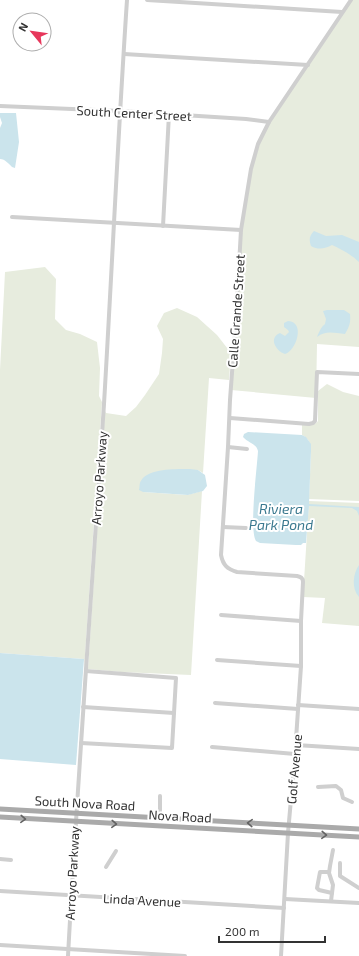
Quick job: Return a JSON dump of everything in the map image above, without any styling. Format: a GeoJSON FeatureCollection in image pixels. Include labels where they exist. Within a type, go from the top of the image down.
{"type":"FeatureCollection","features":[{"type":"Feature","properties":{"kind":"main road","name":"South Nova Road"},"geometry":{"type":"LineString","coordinates":[[3,809],[289,825]]}},
{"type":"Feature","properties":{"kind":"main road"},"geometry":{"type":"LineString","coordinates":[[0,812],[3,809]]}},
{"type":"Feature","properties":{"kind":"main road","name":"Nova Road"},"geometry":{"type":"LineString","coordinates":[[0,817],[359,837]]}},
{"type":"Feature","properties":{"kind":"main road"},"geometry":{"type":"LineString","coordinates":[[150,826],[160,818]]}},
{"type":"Feature","properties":{"kind":"main road"},"geometry":{"type":"LineString","coordinates":[[211,829],[224,822]]}},
{"type":"Feature","properties":{"kind":"main road"},"geometry":{"type":"LineString","coordinates":[[289,825],[359,829]]}},
{"type":"Feature","properties":{"kind":"street","name":"Arroyo Parkway"},"geometry":{"type":"LineString","coordinates":[[68,956],[75,821],[104,401],[127,0]]}},
{"type":"Feature","properties":{"kind":"street"},"geometry":{"type":"LineString","coordinates":[[147,0],[342,12]]}},
{"type":"Feature","properties":{"kind":"street","name":"Calle Grande Street"},"geometry":{"type":"LineString","coordinates":[[303,582],[303,579],[297,576],[237,572],[230,570],[222,562],[221,555],[230,418],[230,395],[241,230],[254,155],[258,144],[269,122],[351,0]]}},
{"type":"Feature","properties":{"kind":"street"},"geometry":{"type":"LineString","coordinates":[[124,54],[308,65]]}},
{"type":"Feature","properties":{"kind":"street","name":"South Center Street"},"geometry":{"type":"LineString","coordinates":[[0,106],[120,111],[246,119],[269,122]]}},
{"type":"Feature","properties":{"kind":"street"},"geometry":{"type":"LineString","coordinates":[[163,226],[169,114]]}},
{"type":"Feature","properties":{"kind":"street"},"geometry":{"type":"LineString","coordinates":[[12,217],[241,230]]}},
{"type":"Feature","properties":{"kind":"street"},"geometry":{"type":"LineString","coordinates":[[230,418],[309,424],[313,423],[316,421],[317,372],[359,374]]}},
{"type":"Feature","properties":{"kind":"street"},"geometry":{"type":"LineString","coordinates":[[228,447],[247,449]]}},
{"type":"Feature","properties":{"kind":"street"},"geometry":{"type":"LineString","coordinates":[[223,527],[246,528]]}},
{"type":"Feature","properties":{"kind":"street","name":"Golf Avenue"},"geometry":{"type":"LineString","coordinates":[[281,956],[288,833],[301,666],[303,582]]}},
{"type":"Feature","properties":{"kind":"street"},"geometry":{"type":"LineString","coordinates":[[221,615],[301,621]]}},
{"type":"Feature","properties":{"kind":"street"},"geometry":{"type":"LineString","coordinates":[[217,660],[301,666]]}},
{"type":"Feature","properties":{"kind":"street"},"geometry":{"type":"LineString","coordinates":[[81,743],[172,748],[176,678],[86,671]]}},
{"type":"Feature","properties":{"kind":"street"},"geometry":{"type":"LineString","coordinates":[[215,703],[359,709]]}},
{"type":"Feature","properties":{"kind":"street"},"geometry":{"type":"LineString","coordinates":[[83,707],[174,713]]}},
{"type":"Feature","properties":{"kind":"street"},"geometry":{"type":"LineString","coordinates":[[296,745],[359,749]]}},
{"type":"Feature","properties":{"kind":"street"},"geometry":{"type":"LineString","coordinates":[[212,747],[295,754]]}},
{"type":"Feature","properties":{"kind":"street"},"geometry":{"type":"LineString","coordinates":[[318,787],[336,786],[341,790],[343,798],[352,802]]}},
{"type":"Feature","properties":{"kind":"street"},"geometry":{"type":"LineString","coordinates":[[160,796],[160,818]]}},
{"type":"Feature","properties":{"kind":"street"},"geometry":{"type":"LineString","coordinates":[[331,901],[333,885],[329,872],[333,850]]}},
{"type":"Feature","properties":{"kind":"street"},"geometry":{"type":"LineString","coordinates":[[106,867],[116,851]]}},
{"type":"Feature","properties":{"kind":"street"},"geometry":{"type":"LineString","coordinates":[[0,859],[11,860]]}},
{"type":"Feature","properties":{"kind":"street"},"geometry":{"type":"LineString","coordinates":[[340,863],[340,876],[359,888]]}},
{"type":"Feature","properties":{"kind":"street"},"geometry":{"type":"LineString","coordinates":[[329,872],[320,872],[317,888],[319,890],[332,893]]}},
{"type":"Feature","properties":{"kind":"street","name":"Linda Avenue"},"geometry":{"type":"LineString","coordinates":[[0,891],[284,908]]}},
{"type":"Feature","properties":{"kind":"street"},"geometry":{"type":"LineString","coordinates":[[284,899],[359,903]]}},
{"type":"Feature","properties":{"kind":"street"},"geometry":{"type":"LineString","coordinates":[[0,945],[185,956]]}},
{"type":"Feature","properties":{"kind":"shaded area"},"geometry":{"type":"Polygon","coordinates":[[[351,0],[359,0],[359,347],[317,344],[316,398],[231,390],[241,230],[255,155],[269,122],[351,0]]]}},
{"type":"Feature","properties":{"kind":"shaded area"},"geometry":{"type":"Polygon","coordinates":[[[45,267],[56,279],[55,319],[66,330],[80,334],[97,342],[100,368],[99,396],[102,402],[84,670],[84,659],[0,653],[0,370],[5,272],[45,267]]]}},
{"type":"Feature","properties":{"kind":"shaded area"},"geometry":{"type":"Polygon","coordinates":[[[177,308],[197,317],[217,335],[231,353],[229,380],[209,378],[203,473],[198,470],[143,492],[187,495],[202,491],[191,675],[88,669],[105,411],[106,413],[126,416],[136,407],[145,395],[159,374],[163,339],[157,326],[164,313],[177,308]]]}},
{"type":"Feature","properties":{"kind":"shaded area"},"geometry":{"type":"Polygon","coordinates":[[[327,384],[343,392],[359,396],[359,501],[309,499],[311,449],[308,440],[302,435],[302,425],[313,424],[318,421],[318,391],[327,384]]]}},
{"type":"Feature","properties":{"kind":"shaded area"},"geometry":{"type":"Polygon","coordinates":[[[309,501],[359,503],[359,626],[322,623],[325,598],[303,597],[309,501]]]}},
{"type":"Feature","properties":{"kind":"water"},"geometry":{"type":"Polygon","coordinates":[[[0,113],[16,113],[19,142],[15,168],[0,159],[0,128],[2,123],[0,113]]]}},
{"type":"Feature","properties":{"kind":"water"},"geometry":{"type":"Polygon","coordinates":[[[314,231],[326,236],[342,235],[359,242],[359,262],[346,252],[332,245],[322,248],[311,246],[310,238],[314,231]]]}},
{"type":"Feature","properties":{"kind":"water"},"geometry":{"type":"Polygon","coordinates":[[[344,310],[350,314],[348,329],[345,334],[324,333],[317,337],[321,328],[325,324],[326,319],[323,311],[344,310]]]}},
{"type":"Feature","properties":{"kind":"water"},"geometry":{"type":"Polygon","coordinates":[[[288,321],[297,326],[298,331],[296,343],[289,352],[285,354],[276,347],[274,338],[280,333],[285,336],[289,332],[284,327],[284,323],[288,321]]]}},
{"type":"Feature","properties":{"kind":"water","name":"Riviera Park Pond"},"geometry":{"type":"Polygon","coordinates":[[[248,432],[302,435],[306,437],[311,444],[309,504],[359,507],[359,516],[357,511],[352,508],[309,506],[306,543],[296,545],[260,543],[256,541],[254,535],[253,512],[258,451],[256,446],[243,437],[244,434],[248,432]]]}},
{"type":"Feature","properties":{"kind":"water"},"geometry":{"type":"Polygon","coordinates":[[[198,470],[205,475],[207,486],[203,491],[188,495],[143,492],[139,490],[140,482],[144,477],[156,471],[198,470]]]}},
{"type":"Feature","properties":{"kind":"water"},"geometry":{"type":"Polygon","coordinates":[[[359,565],[359,597],[356,593],[354,581],[355,573],[359,565]]]}},
{"type":"Feature","properties":{"kind":"water"},"geometry":{"type":"Polygon","coordinates":[[[0,653],[84,659],[76,765],[0,759],[0,653]]]}}]}
